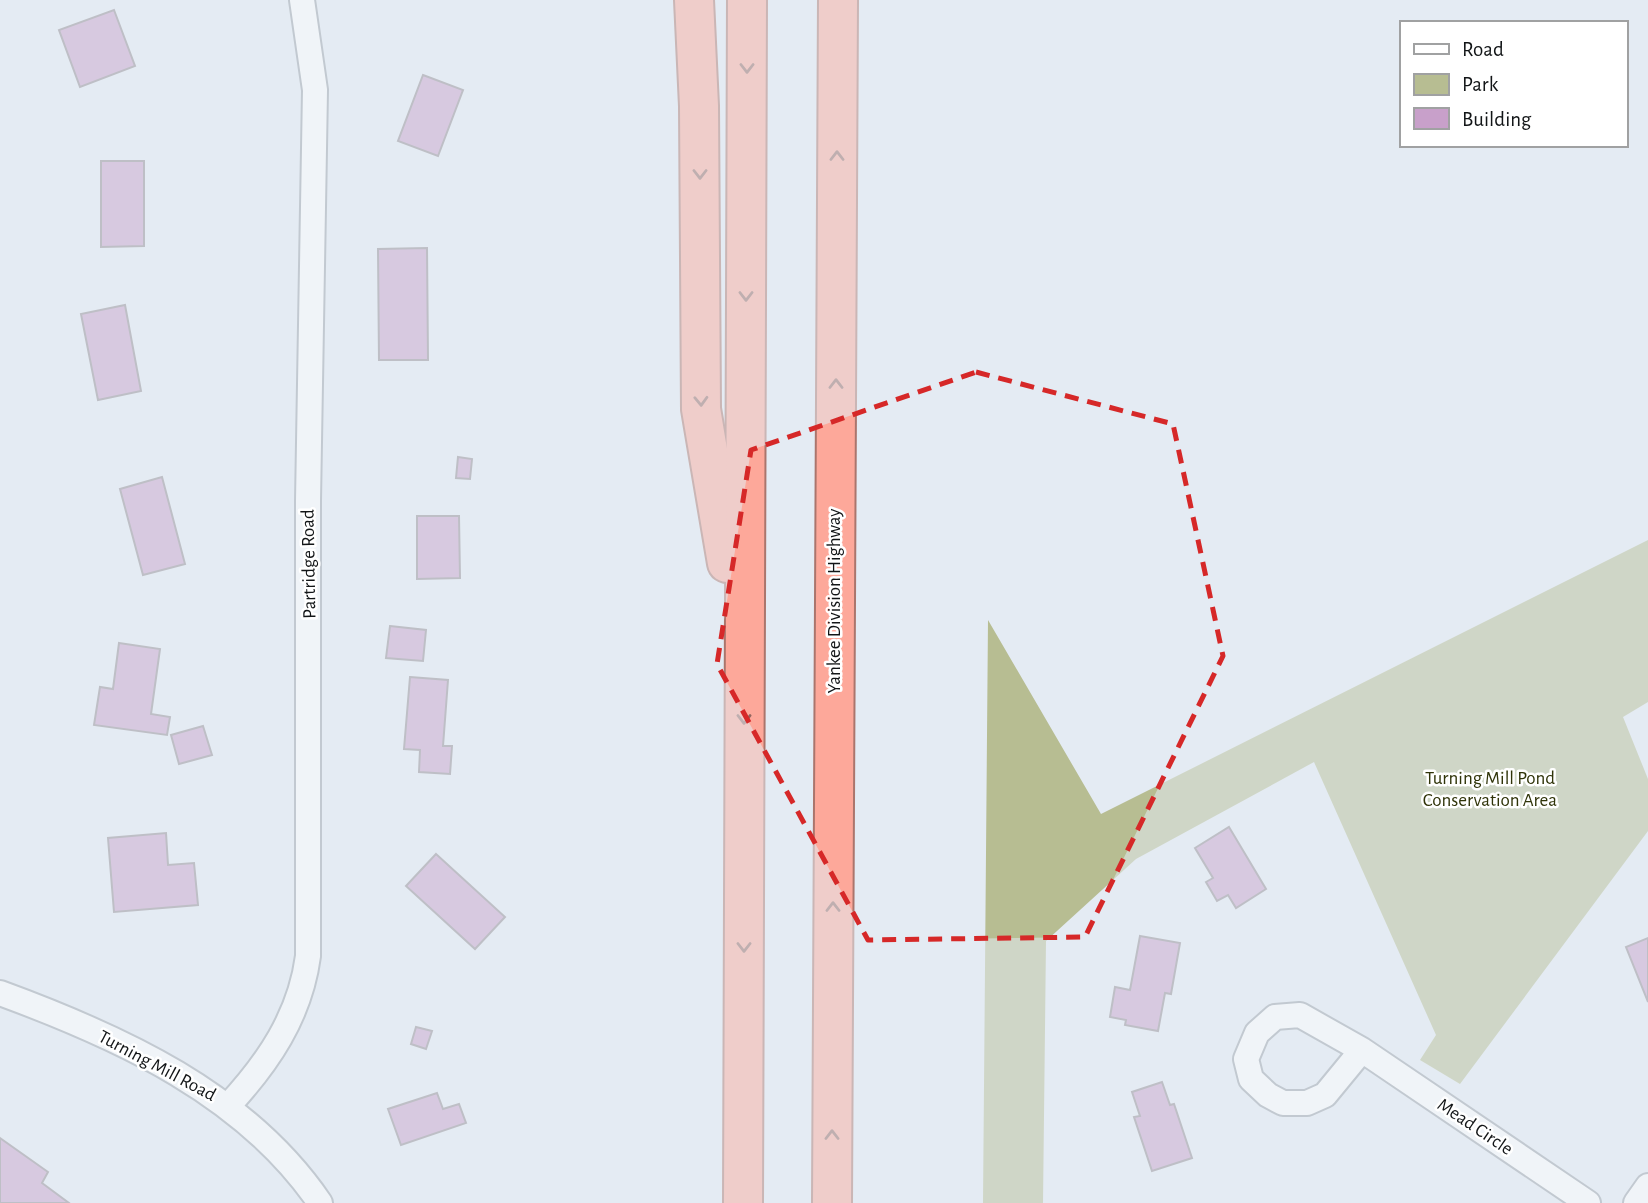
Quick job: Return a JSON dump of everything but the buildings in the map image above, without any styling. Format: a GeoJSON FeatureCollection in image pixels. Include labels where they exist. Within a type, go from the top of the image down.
{"type":"FeatureCollection","features":[{"type":"Feature","properties":{"kind":"highway"},"geometry":{"type":"LineString","coordinates":[[694,0],[700,158],[701,409],[745,668]]}},
{"type":"Feature","properties":{"kind":"highway"},"geometry":{"type":"LineString","coordinates":[[743,1203],[747,0]]}},
{"type":"Feature","properties":{"kind":"highway","name":"Yankee Division Highway"},"geometry":{"type":"LineString","coordinates":[[832,1203],[838,0]]}},
{"type":"Feature","properties":{"kind":"street","name":"Partridge Road"},"geometry":{"type":"LineString","coordinates":[[228,1106],[260,1071],[286,1028],[306,972],[308,948],[308,501],[314,90],[302,0]]}},
{"type":"Feature","properties":{"kind":"street","name":"Turning Mill Road"},"geometry":{"type":"LineString","coordinates":[[0,993],[44,1009],[203,1087],[285,1158],[320,1203]]}},
{"type":"Feature","properties":{"kind":"street","name":"Mead Circle"},"geometry":{"type":"LineString","coordinates":[[1362,1050],[1325,1095],[1307,1103],[1283,1103],[1268,1095],[1251,1079],[1246,1059],[1257,1033],[1275,1017],[1300,1014],[1362,1050],[1588,1203]]}},
{"type":"Feature","properties":{"kind":"street"},"geometry":{"type":"LineString","coordinates":[[1636,1203],[1648,1186]]}},
{"type":"Feature","properties":{"kind":"highlighted area"},"geometry":{"type":"Polygon","coordinates":[[[976,372],[1173,424],[1223,656],[1085,937],[868,940],[717,664],[751,450],[976,372]]]}},
{"type":"Feature","properties":{"kind":"green space","name":"Turning Mill Pond Conservation Area"},"geometry":{"type":"Polygon","coordinates":[[[1648,540],[1648,702],[1623,717],[1648,779],[1648,831],[1460,1084],[1420,1060],[1436,1035],[1314,762],[1136,859],[1046,941],[1043,1203],[983,1203],[988,620],[1101,814],[1648,540]]]}}]}
